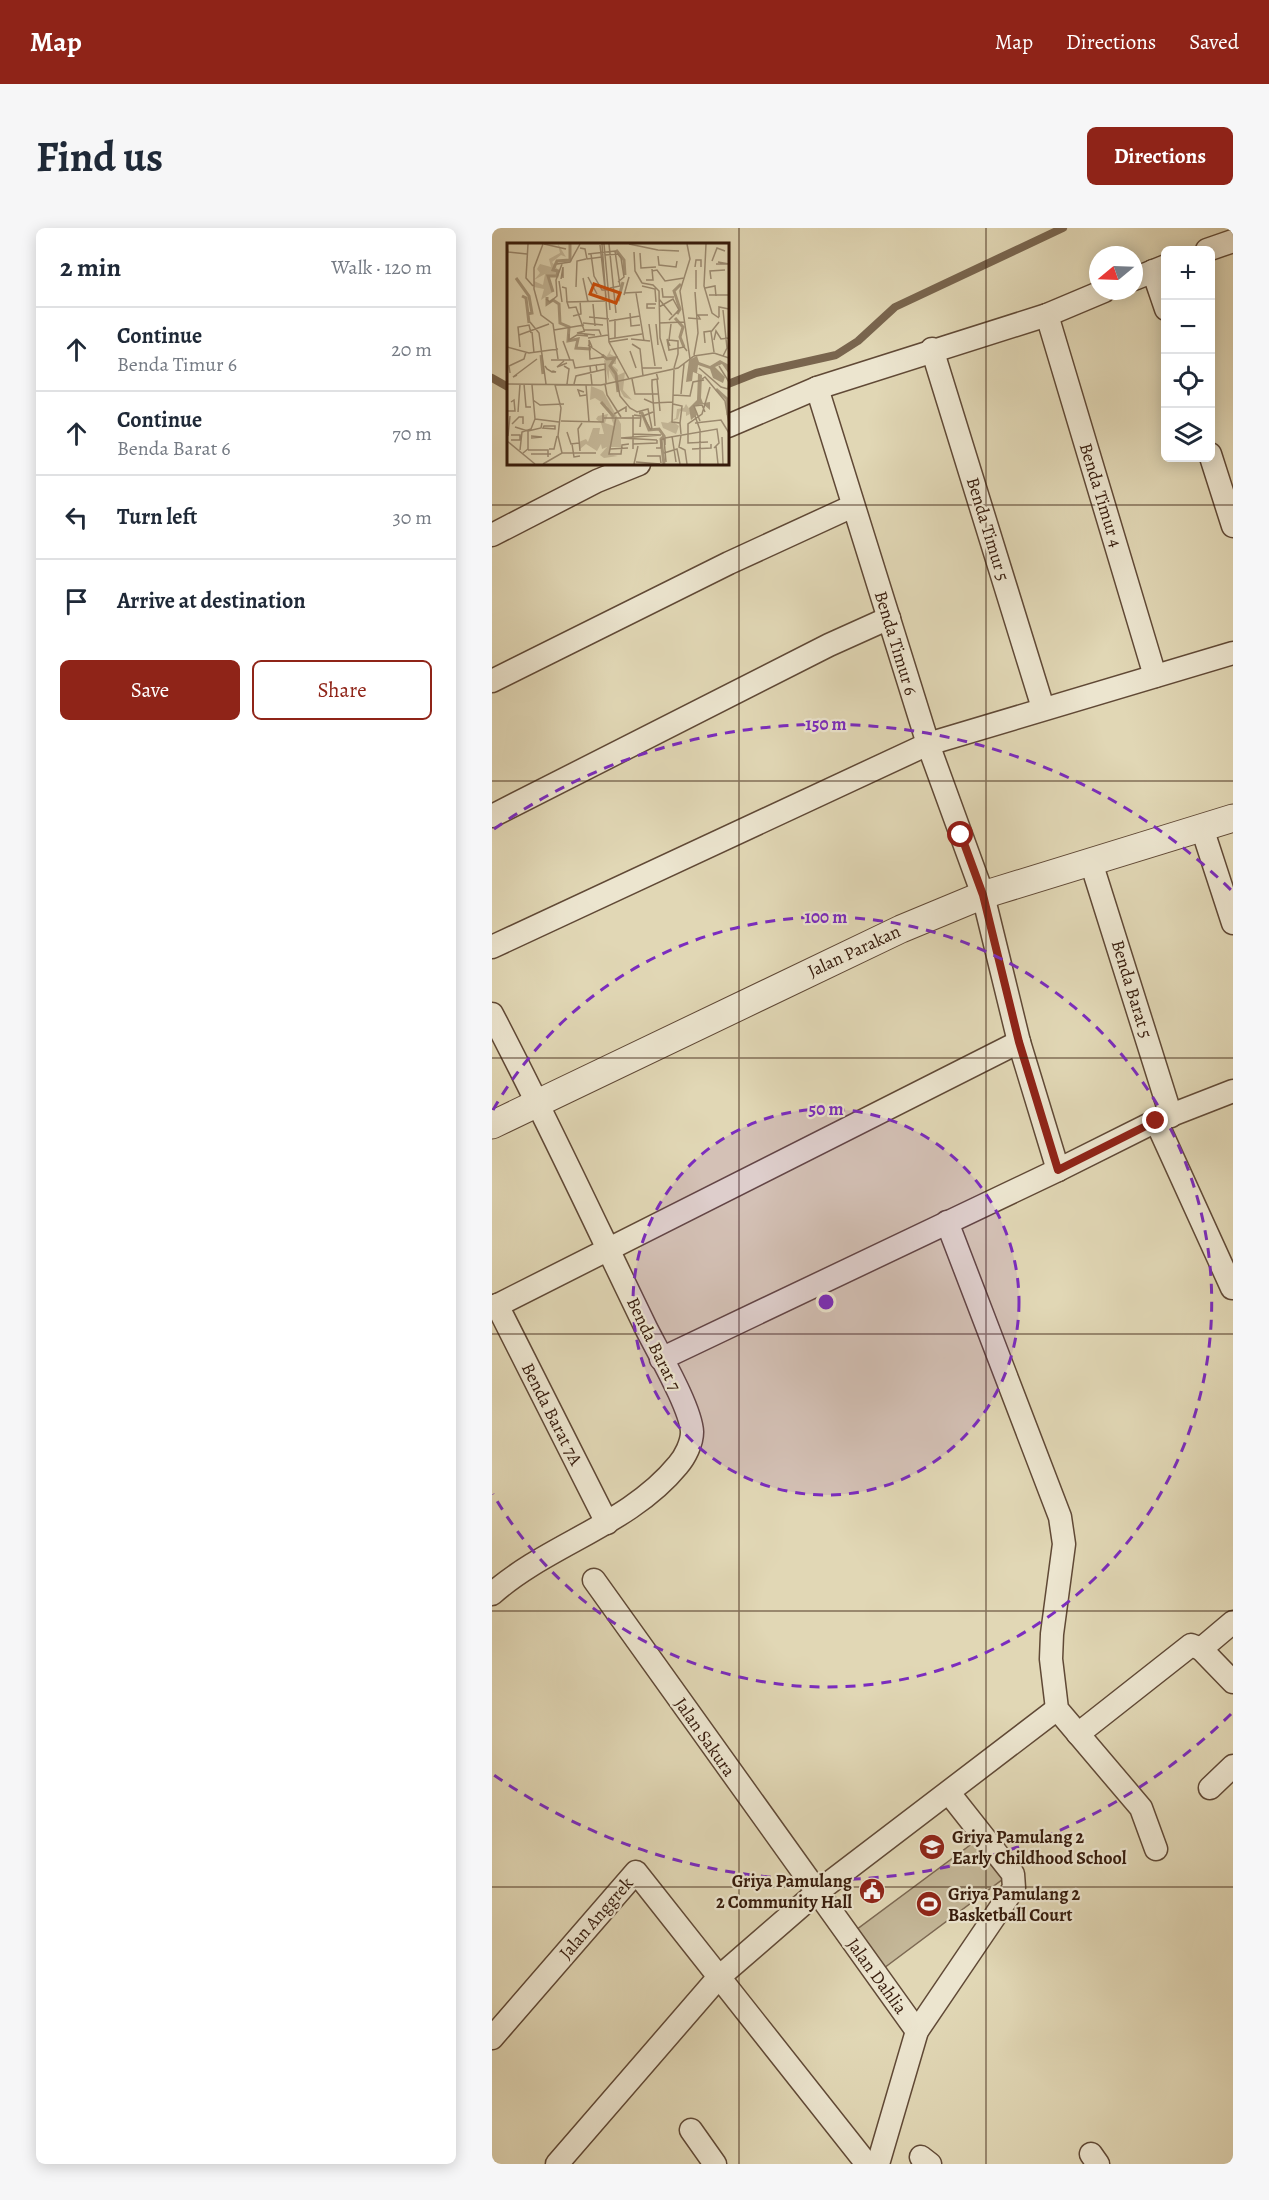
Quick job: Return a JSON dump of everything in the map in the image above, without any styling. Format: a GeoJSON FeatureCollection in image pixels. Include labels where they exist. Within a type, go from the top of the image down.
{"type":"FeatureCollection","features":[{"type":"Feature","properties":{"kind":"street"},"geometry":{"type":"LineString","coordinates":[[1215,247],[1233,241]]}},
{"type":"Feature","properties":{"kind":"street"},"geometry":{"type":"LineString","coordinates":[[1151,272],[1162,300]]}},
{"type":"Feature","properties":{"kind":"street"},"geometry":{"type":"LineString","coordinates":[[729,426],[817,388],[1047,315],[1089,297]]}},
{"type":"Feature","properties":{"kind":"street","name":"Benda Timur 4"},"geometry":{"type":"LineString","coordinates":[[1047,315],[1155,676]]}},
{"type":"Feature","properties":{"kind":"street","name":"Benda Timur 5"},"geometry":{"type":"LineString","coordinates":[[932,350],[1043,708]]}},
{"type":"Feature","properties":{"kind":"street","name":"Benda Timur 6"},"geometry":{"type":"LineString","coordinates":[[817,388],[928,744],[983,895],[1019,1042],[1058,1170]]}},
{"type":"Feature","properties":{"kind":"street"},"geometry":{"type":"LineString","coordinates":[[1213,462],[1233,526]]}},
{"type":"Feature","properties":{"kind":"street"},"geometry":{"type":"LineString","coordinates":[[492,535],[597,482],[637,465]]}},
{"type":"Feature","properties":{"kind":"street"},"geometry":{"type":"LineString","coordinates":[[492,681],[729,563],[853,506]]}},
{"type":"Feature","properties":{"kind":"street"},"geometry":{"type":"LineString","coordinates":[[492,816],[829,645],[889,618]]}},
{"type":"Feature","properties":{"kind":"street"},"geometry":{"type":"LineString","coordinates":[[492,947],[928,744],[1233,653]]}},
{"type":"Feature","properties":{"kind":"street","name":"Jalan Parakan"},"geometry":{"type":"LineString","coordinates":[[492,1125],[901,929],[983,895],[1233,818]]}},
{"type":"Feature","properties":{"kind":"street"},"geometry":{"type":"LineString","coordinates":[[1202,828],[1233,923]]}},
{"type":"Feature","properties":{"kind":"street","name":"Benda Barat 5"},"geometry":{"type":"LineString","coordinates":[[1091,862],[1163,1118],[1232,1288]]}},
{"type":"Feature","properties":{"kind":"street","name":"Benda Barat 7"},"geometry":{"type":"LineString","coordinates":[[492,1014],[538,1102],[608,1248],[687,1414],[692,1432],[688,1448],[678,1465],[651,1492],[608,1523],[495,1583]]}},
{"type":"Feature","properties":{"kind":"street"},"geometry":{"type":"LineString","coordinates":[[494,1306],[1019,1042]]}},
{"type":"Feature","properties":{"kind":"street"},"geometry":{"type":"LineString","coordinates":[[661,1359],[1163,1118],[1233,1091]]}},
{"type":"Feature","properties":{"kind":"street"},"geometry":{"type":"LineString","coordinates":[[947,1222],[1059,1517],[1065,1544],[1051,1659],[1057,1709],[1141,1808],[1156,1849]]}},
{"type":"Feature","properties":{"kind":"street","name":"Benda Barat 7A"},"geometry":{"type":"LineString","coordinates":[[494,1306],[608,1523]]}},
{"type":"Feature","properties":{"kind":"street","name":"Jalan Sakura"},"geometry":{"type":"LineString","coordinates":[[594,1580],[816,1893]]}},
{"type":"Feature","properties":{"kind":"street"},"geometry":{"type":"LineString","coordinates":[[1202,1649],[1233,1622]]}},
{"type":"Feature","properties":{"kind":"street"},"geometry":{"type":"LineString","coordinates":[[1078,1734],[1191,1645],[1202,1649],[1233,1682]]}},
{"type":"Feature","properties":{"kind":"street"},"geometry":{"type":"LineString","coordinates":[[557,2164],[718,1978],[816,1893],[1057,1709]]}},
{"type":"Feature","properties":{"kind":"street"},"geometry":{"type":"LineString","coordinates":[[1210,1788],[1233,1766]]}},
{"type":"Feature","properties":{"kind":"street"},"geometry":{"type":"LineString","coordinates":[[878,2164],[917,2031],[1011,1894],[1015,1882],[1008,1867],[949,1793]]}},
{"type":"Feature","properties":{"kind":"street","name":"Jalan Anggrek"},"geometry":{"type":"LineString","coordinates":[[493,2036],[636,1872],[718,1978]]}},
{"type":"Feature","properties":{"kind":"street","name":"Jalan Dahlia"},"geometry":{"type":"LineString","coordinates":[[816,1893],[917,2031]]}},
{"type":"Feature","properties":{"kind":"street"},"geometry":{"type":"LineString","coordinates":[[718,1978],[867,2164]]}},
{"type":"Feature","properties":{"kind":"street"},"geometry":{"type":"LineString","coordinates":[[692,2130],[715,2164]]}},
{"type":"Feature","properties":{"kind":"shaded area","name":"Griya Pamulang 2 Basketball Court"},"geometry":{"type":"Polygon","coordinates":[[[973,1843],[1003,1879],[884,1968],[856,1930],[973,1843]]]}},
{"type":"Feature","properties":{"kind":"waterway"},"geometry":{"type":"LineString","coordinates":[[729,384],[756,373],[836,355],[858,341],[895,307],[1063,228]]}},
{"type":"Feature","properties":{"kind":"waterway"},"geometry":{"type":"LineString","coordinates":[[492,378],[507,386]]}},
{"type":"Feature","properties":{"kind":"place","name":"Griya Pamulang 2 Early Childhood School"},"geometry":{"type":"Point","coordinates":[932,1847]}},
{"type":"Feature","properties":{"kind":"place","name":"Griya Pamulang 2 Community Hall"},"geometry":{"type":"Point","coordinates":[872,1891]}},
{"type":"Feature","properties":{"kind":"place","name":"Griya Pamulang 2 Basketball Court"},"geometry":{"type":"Point","coordinates":[929,1904]}},
{"type":"Feature","properties":{"kind":"route"},"geometry":{"type":"LineString","coordinates":[[961,835],[983,895],[1019,1042],[1058,1170],[1156,1121]]}}]}
